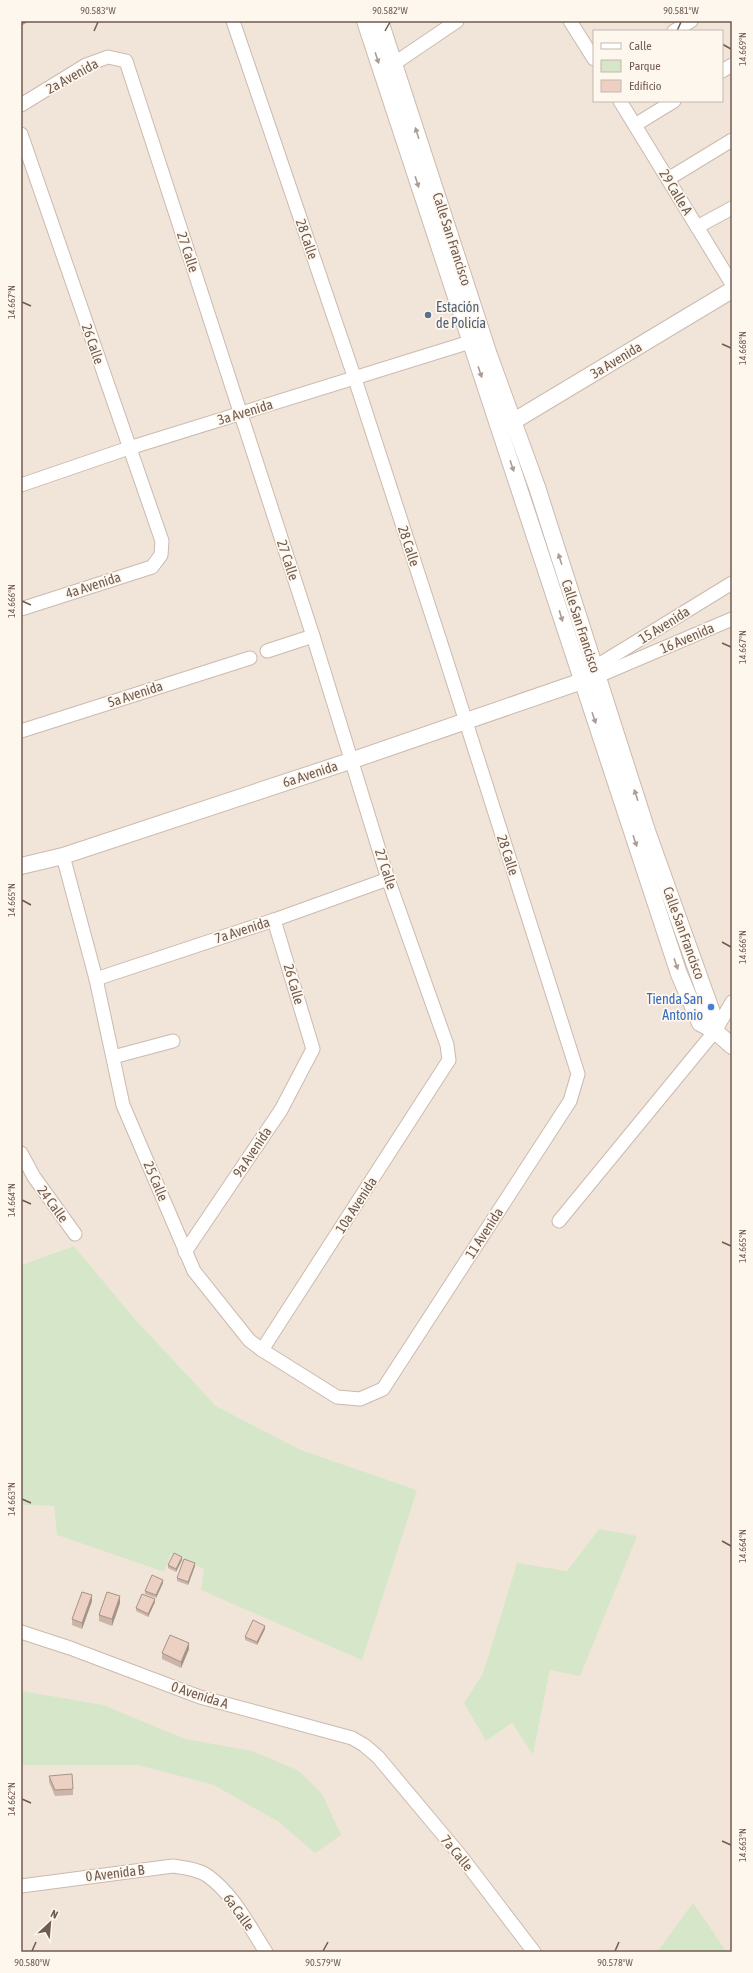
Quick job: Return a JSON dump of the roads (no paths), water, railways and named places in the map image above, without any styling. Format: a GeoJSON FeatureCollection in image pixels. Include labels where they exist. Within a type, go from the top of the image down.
{"type":"FeatureCollection","features":[{"type":"Feature","properties":{"kind":"street","name":"28 Calle"},"geometry":{"type":"LineString","coordinates":[[233,21],[355,379],[467,721],[578,1074]]}},
{"type":"Feature","properties":{"kind":"street","name":"Calle San Francisco"},"geometry":{"type":"LineString","coordinates":[[365,21],[470,342],[506,426],[537,488],[647,831],[714,1018],[715,1031]]}},
{"type":"Feature","properties":{"kind":"street","name":"Calle San Francisco"},"geometry":{"type":"LineString","coordinates":[[380,21],[453,244],[546,567],[581,681],[679,974],[700,1023],[715,1031]]}},
{"type":"Feature","properties":{"kind":"street"},"geometry":{"type":"LineString","coordinates":[[395,63],[457,21]]}},
{"type":"Feature","properties":{"kind":"street"},"geometry":{"type":"LineString","coordinates":[[676,30],[691,21]]}},
{"type":"Feature","properties":{"kind":"street"},"geometry":{"type":"LineString","coordinates":[[573,22],[593,57]]}},
{"type":"Feature","properties":{"kind":"street","name":"2a Avenida"},"geometry":{"type":"LineString","coordinates":[[21,105],[86,65],[108,57],[126,61]]}},
{"type":"Feature","properties":{"kind":"street","name":"27 Calle"},"geometry":{"type":"LineString","coordinates":[[126,61],[353,760],[388,879],[448,1045],[449,1060]]}},
{"type":"Feature","properties":{"kind":"street"},"geometry":{"type":"LineString","coordinates":[[723,70],[732,64]]}},
{"type":"Feature","properties":{"kind":"street","name":"29 Calle A"},"geometry":{"type":"LineString","coordinates":[[621,102],[732,284]]}},
{"type":"Feature","properties":{"kind":"street"},"geometry":{"type":"LineString","coordinates":[[635,125],[672,102]]}},
{"type":"Feature","properties":{"kind":"street","name":"26 Calle"},"geometry":{"type":"LineString","coordinates":[[21,134],[162,541],[161,555]]}},
{"type":"Feature","properties":{"kind":"street"},"geometry":{"type":"LineString","coordinates":[[668,179],[732,140]]}},
{"type":"Feature","properties":{"kind":"street"},"geometry":{"type":"LineString","coordinates":[[697,227],[732,208]]}},
{"type":"Feature","properties":{"kind":"street","name":"3a Avenida"},"geometry":{"type":"LineString","coordinates":[[506,426],[732,290]]}},
{"type":"Feature","properties":{"kind":"street","name":"3a Avenida"},"geometry":{"type":"LineString","coordinates":[[21,485],[129,448],[470,342]]}},
{"type":"Feature","properties":{"kind":"street","name":"4a Avenida"},"geometry":{"type":"LineString","coordinates":[[21,609],[152,567],[161,555]]}},
{"type":"Feature","properties":{"kind":"street","name":"15 Avenida"},"geometry":{"type":"LineString","coordinates":[[597,672],[732,583]]}},
{"type":"Feature","properties":{"kind":"street","name":"16 Avenida"},"geometry":{"type":"LineString","coordinates":[[597,672],[732,619]]}},
{"type":"Feature","properties":{"kind":"street"},"geometry":{"type":"LineString","coordinates":[[267,651],[313,636]]}},
{"type":"Feature","properties":{"kind":"street","name":"5a Avenida"},"geometry":{"type":"LineString","coordinates":[[21,731],[250,658]]}},
{"type":"Feature","properties":{"kind":"street","name":"6a Avenida"},"geometry":{"type":"LineString","coordinates":[[21,866],[63,856],[353,760],[581,681],[597,672]]}},
{"type":"Feature","properties":{"kind":"street","name":"25 Calle"},"geometry":{"type":"LineString","coordinates":[[63,856],[96,979],[123,1104],[194,1271],[249,1340],[262,1350],[337,1397],[360,1399],[384,1389]]}},
{"type":"Feature","properties":{"kind":"street","name":"7a Avenida"},"geometry":{"type":"LineString","coordinates":[[96,979],[274,920],[388,879]]}},
{"type":"Feature","properties":{"kind":"street","name":"26 Calle"},"geometry":{"type":"LineString","coordinates":[[274,920],[313,1049]]}},
{"type":"Feature","properties":{"kind":"street"},"geometry":{"type":"LineString","coordinates":[[559,1221],[715,1031],[732,1002]]}},
{"type":"Feature","properties":{"kind":"street"},"geometry":{"type":"LineString","coordinates":[[715,1031],[732,1046]]}},
{"type":"Feature","properties":{"kind":"street"},"geometry":{"type":"LineString","coordinates":[[113,1057],[173,1041]]}},
{"type":"Feature","properties":{"kind":"street","name":"9a Avenida"},"geometry":{"type":"LineString","coordinates":[[185,1252],[280,1110],[313,1049]]}},
{"type":"Feature","properties":{"kind":"street","name":"10a Avenida"},"geometry":{"type":"LineString","coordinates":[[262,1350],[449,1060]]}},
{"type":"Feature","properties":{"kind":"street","name":"11 Avenida"},"geometry":{"type":"LineString","coordinates":[[384,1389],[570,1101],[578,1074]]}},
{"type":"Feature","properties":{"kind":"street","name":"24 Calle"},"geometry":{"type":"LineString","coordinates":[[21,1153],[34,1177],[75,1234]]}},
{"type":"Feature","properties":{"kind":"street","name":"0 Avenida A"},"geometry":{"type":"LineString","coordinates":[[21,1632],[70,1648],[200,1697],[352,1738],[364,1744],[378,1757]]}},
{"type":"Feature","properties":{"kind":"street","name":"7a Calle"},"geometry":{"type":"LineString","coordinates":[[378,1757],[460,1855],[534,1952]]}},
{"type":"Feature","properties":{"kind":"street","name":"0 Avenida B"},"geometry":{"type":"LineString","coordinates":[[21,1886],[174,1866],[194,1869],[208,1876]]}},
{"type":"Feature","properties":{"kind":"street","name":"6a Calle"},"geometry":{"type":"LineString","coordinates":[[208,1876],[234,1902],[266,1952]]}},
{"type":"Feature","properties":{"kind":"place","name":"Estación de Policía"},"geometry":{"type":"Point","coordinates":[428,315]}},
{"type":"Feature","properties":{"kind":"place","name":"Tienda San Antonio"},"geometry":{"type":"Point","coordinates":[711,1007]}}]}
